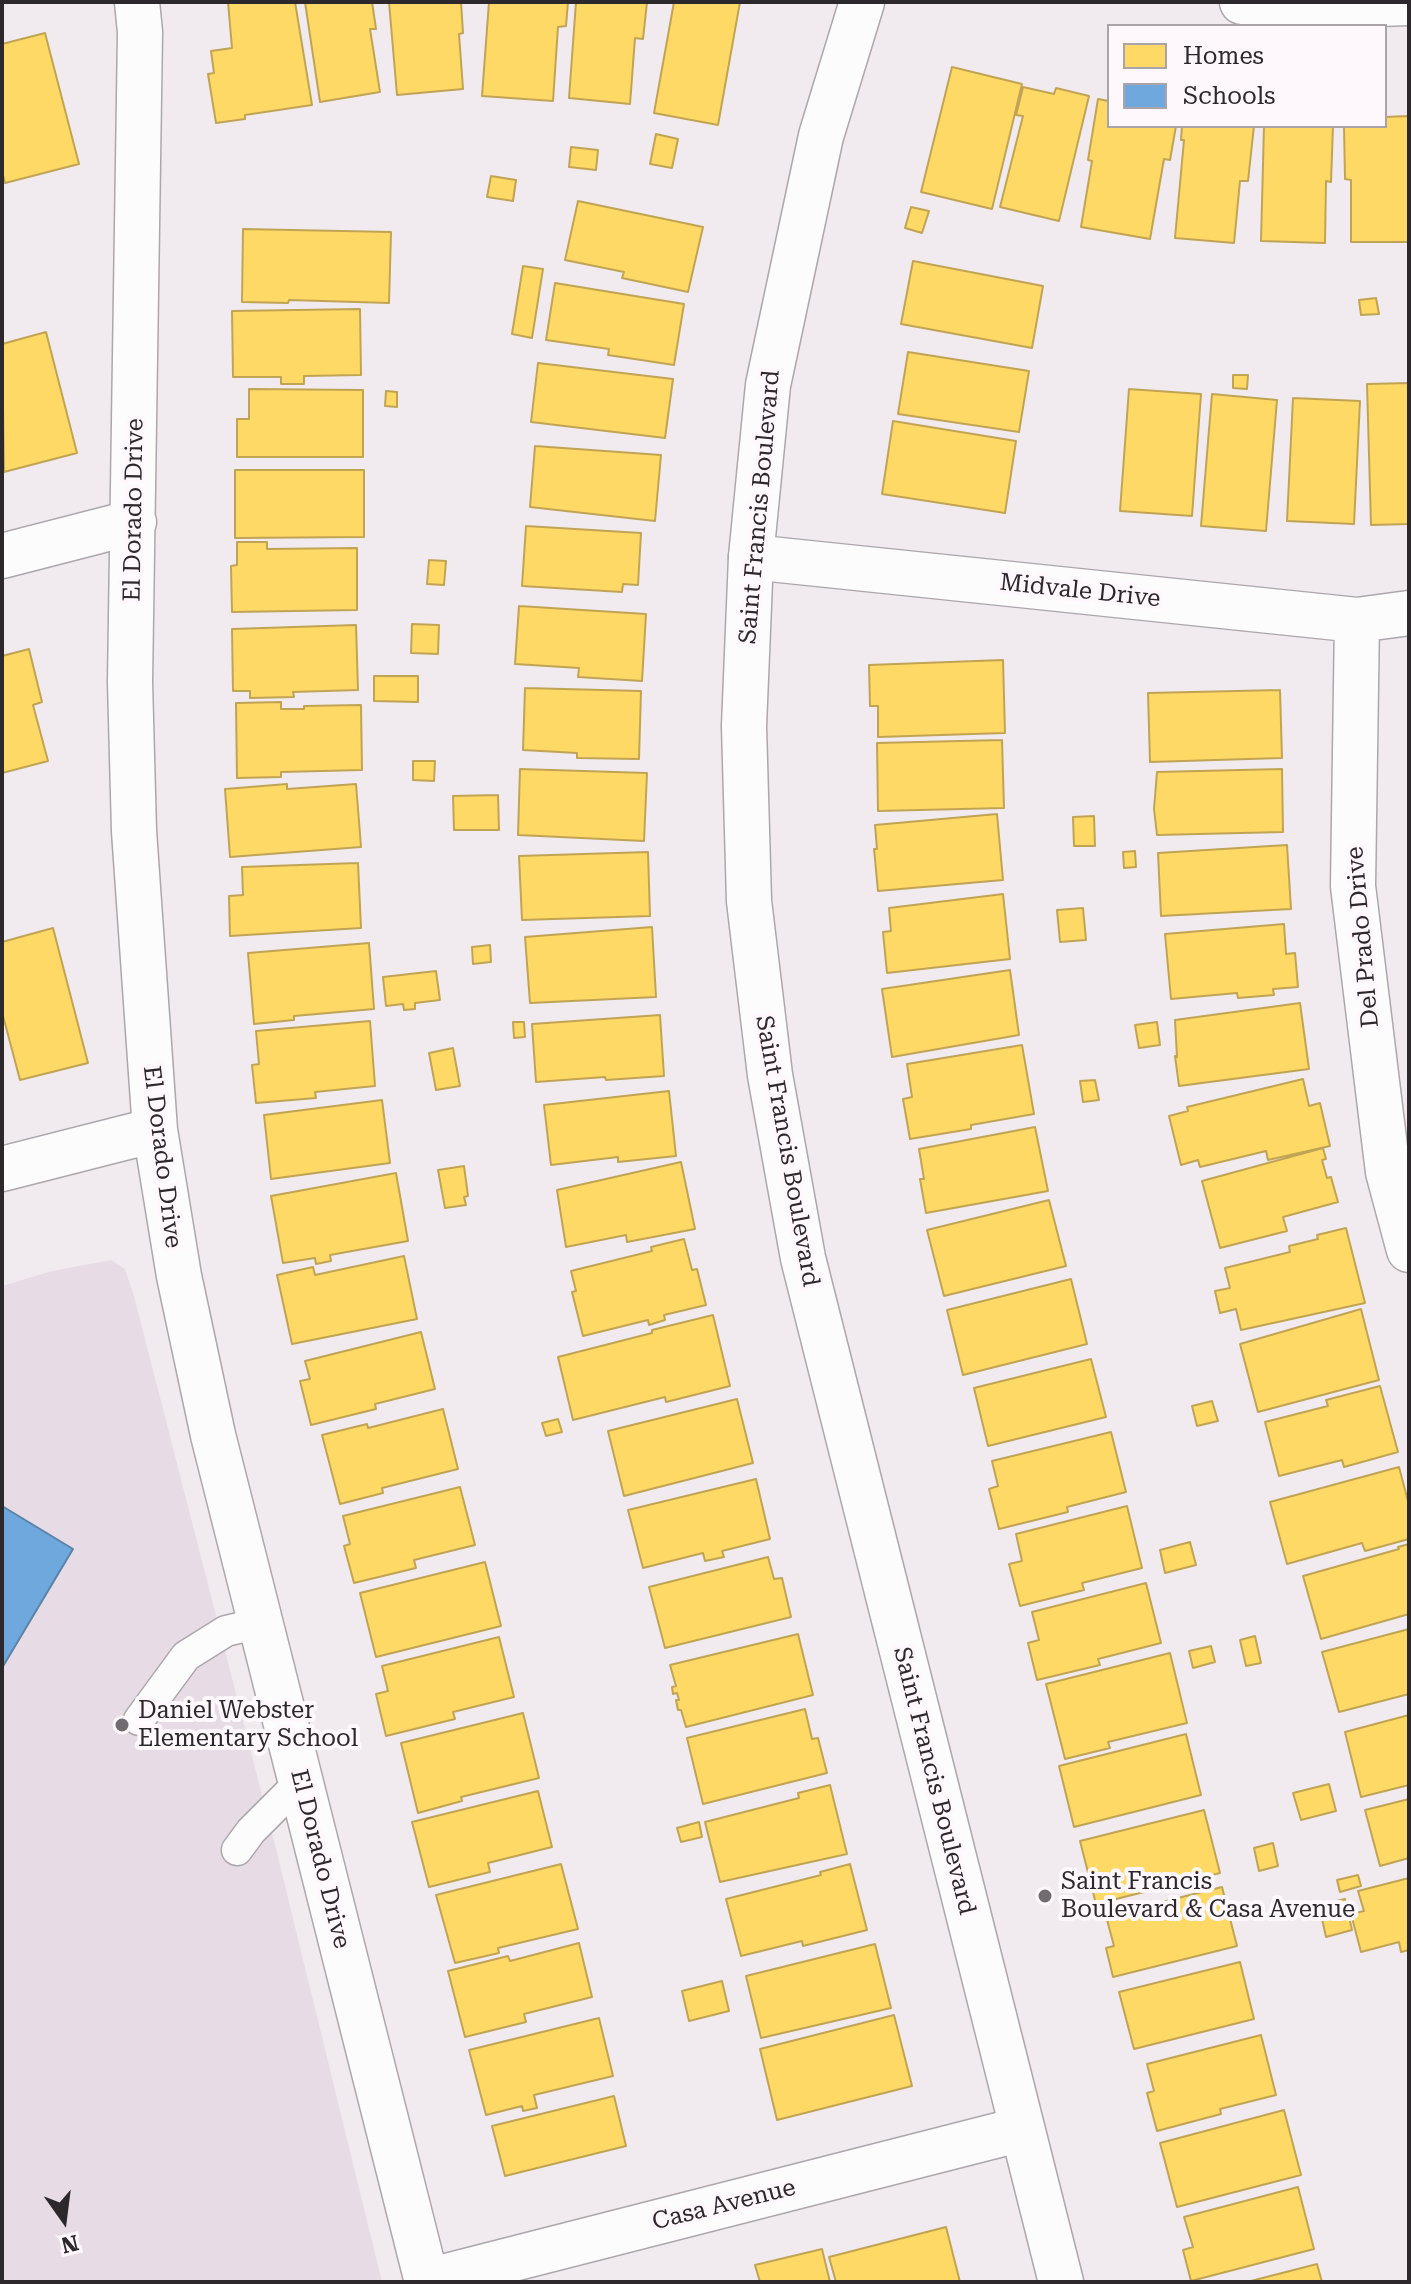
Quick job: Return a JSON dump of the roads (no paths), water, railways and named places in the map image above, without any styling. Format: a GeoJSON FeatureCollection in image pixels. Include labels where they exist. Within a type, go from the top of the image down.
{"type":"FeatureCollection","features":[{"type":"Feature","properties":{"kind":"street","name":"El Dorado Drive"},"geometry":{"type":"LineString","coordinates":[[137,2],[140,32],[130,682],[134,831],[155,1130],[185,1305],[213,1435],[427,2281]]}},
{"type":"Feature","properties":{"kind":"street","name":"Saint Francis Boulevard"},"geometry":{"type":"LineString","coordinates":[[862,2],[821,136],[768,385],[751,557],[744,726],[749,901],[770,1075],[803,1258],[1061,2282]]}},
{"type":"Feature","properties":{"kind":"street"},"geometry":{"type":"LineString","coordinates":[[1242,2],[1317,6],[1409,3]]}},
{"type":"Feature","properties":{"kind":"street"},"geometry":{"type":"LineString","coordinates":[[2,556],[134,522]]}},
{"type":"Feature","properties":{"kind":"street","name":"Midvale Drive"},"geometry":{"type":"LineString","coordinates":[[751,557],[1357,620],[1409,613]]}},
{"type":"Feature","properties":{"kind":"street","name":"Del Prado Drive"},"geometry":{"type":"LineString","coordinates":[[1357,620],[1353,886],[1388,1172],[1409,1250]]}},
{"type":"Feature","properties":{"kind":"street"},"geometry":{"type":"LineString","coordinates":[[2,1169],[155,1130]]}},
{"type":"Feature","properties":{"kind":"street","name":"Casa Avenue"},"geometry":{"type":"LineString","coordinates":[[427,2281],[1022,2129]]}},
{"type":"Feature","properties":{"kind":"lane"},"geometry":{"type":"LineString","coordinates":[[139,1720],[186,1656],[226,1631],[260,1623]]}},
{"type":"Feature","properties":{"kind":"lane"},"geometry":{"type":"LineString","coordinates":[[237,1850],[251,1831],[300,1782]]}},
{"type":"Feature","properties":{"kind":"place","name":"Daniel Webster Elementary School"},"geometry":{"type":"Point","coordinates":[122,1725]}},
{"type":"Feature","properties":{"kind":"place","name":"Saint Francis Boulevard & Casa Avenue"},"geometry":{"type":"Point","coordinates":[1045,1896]}}]}
